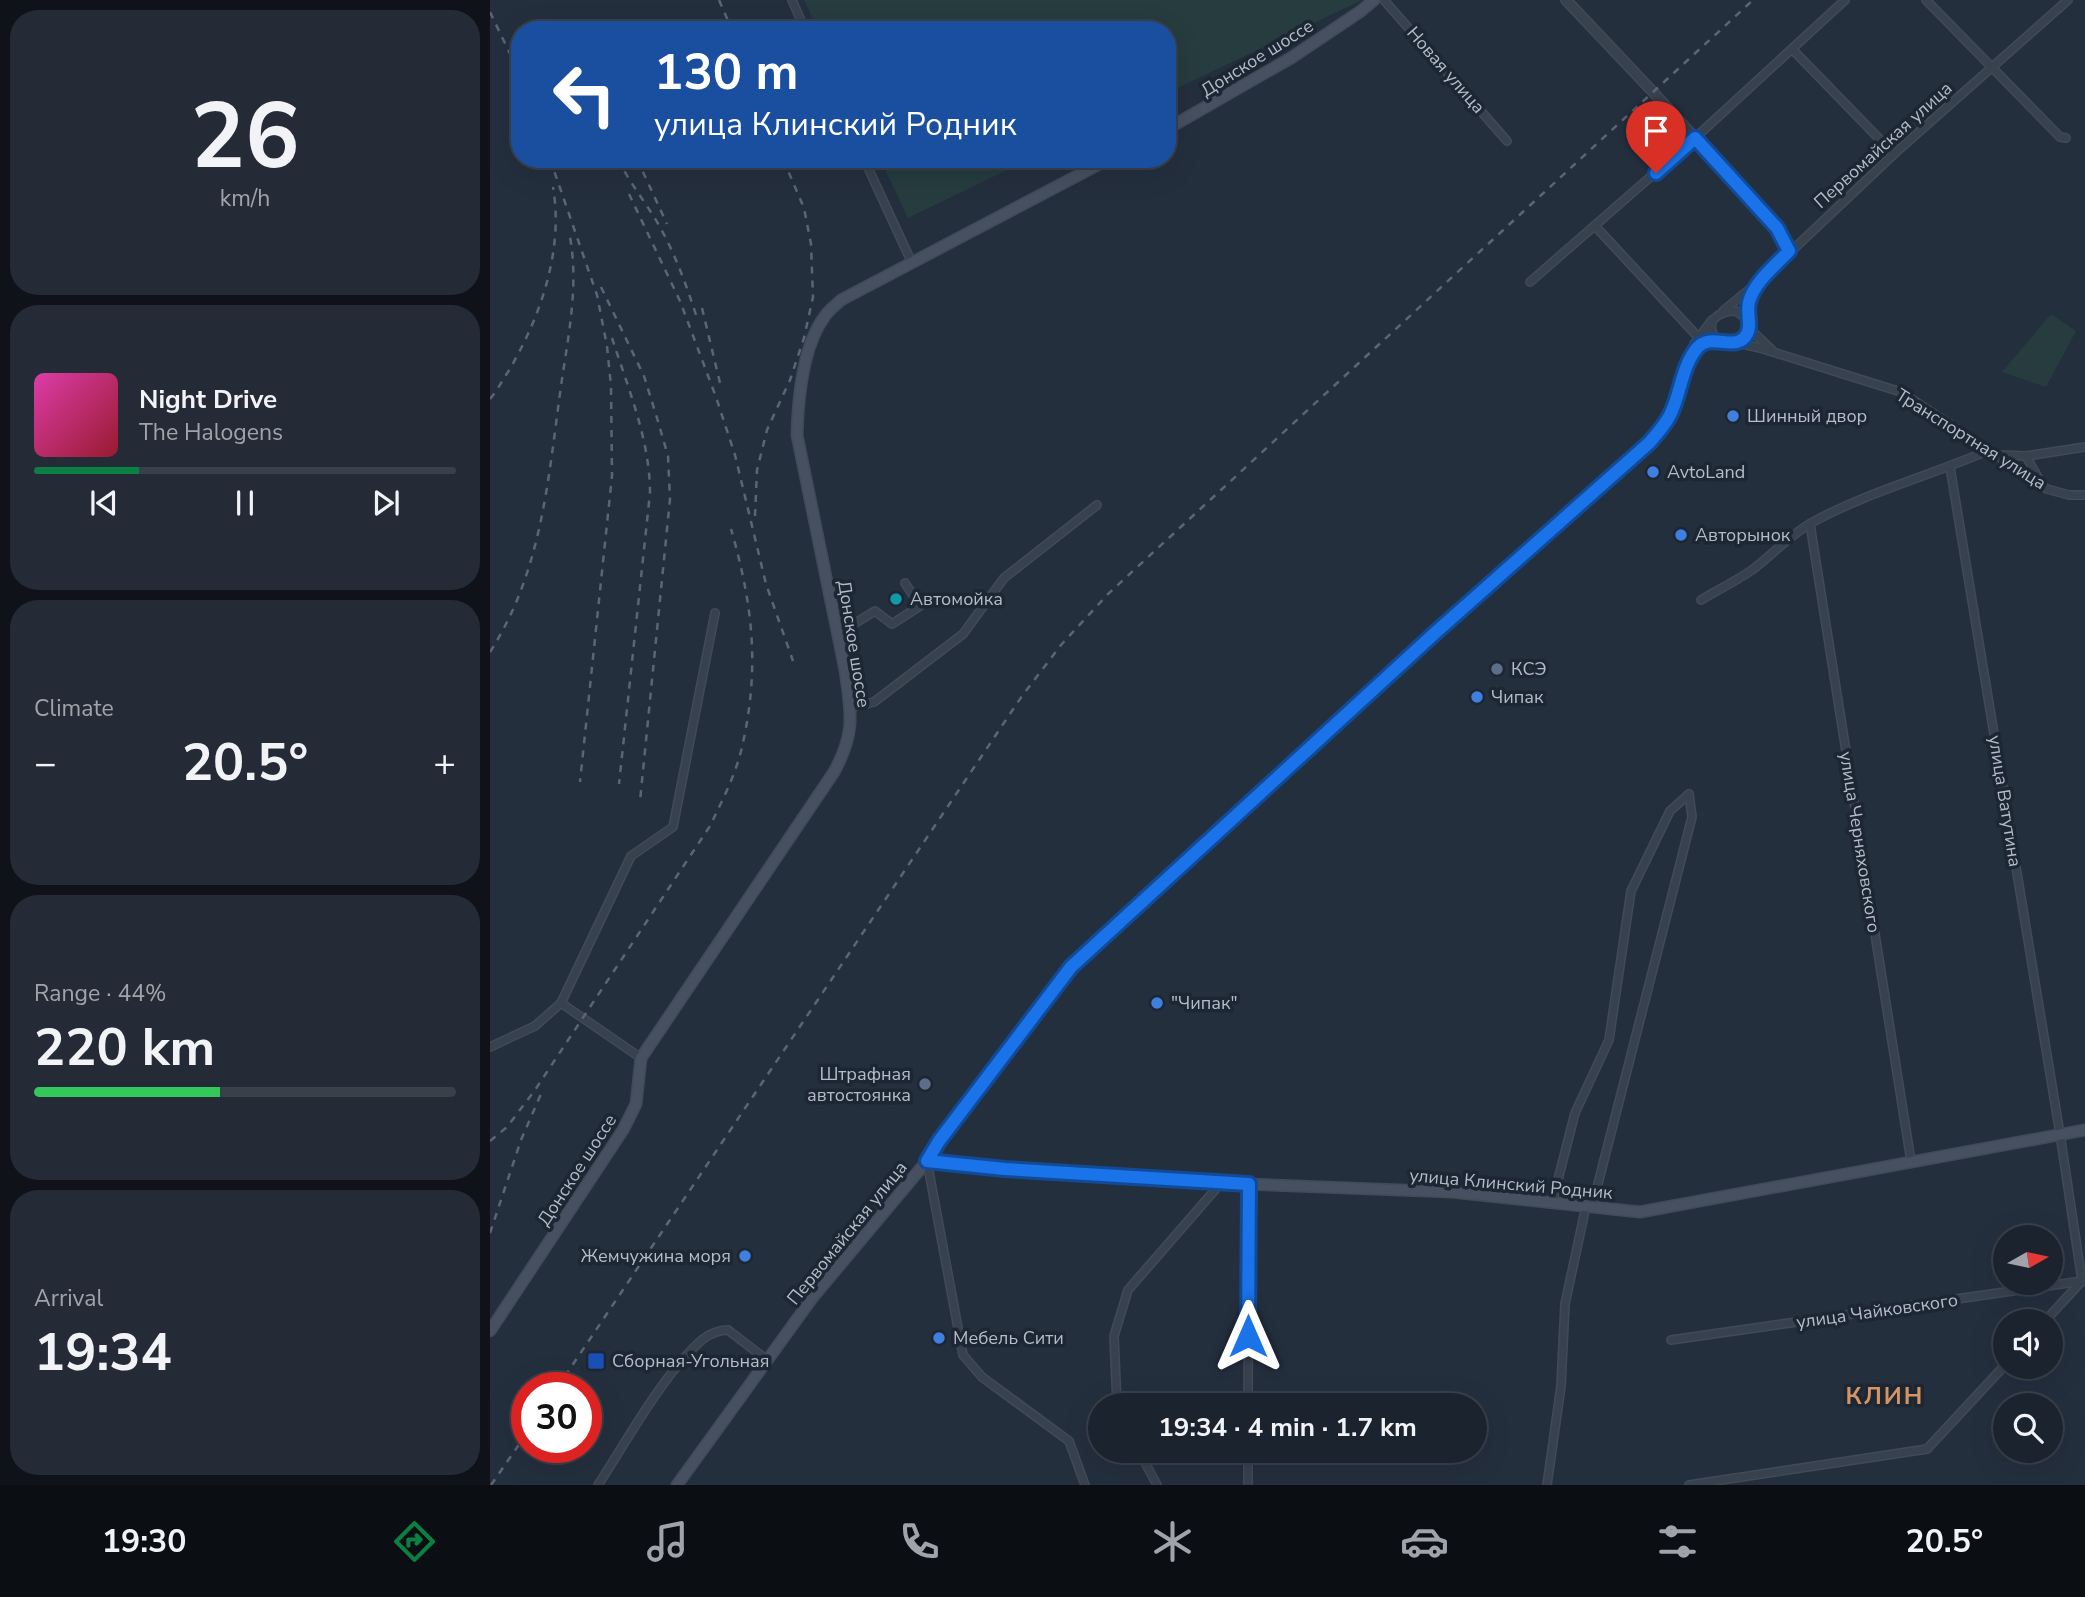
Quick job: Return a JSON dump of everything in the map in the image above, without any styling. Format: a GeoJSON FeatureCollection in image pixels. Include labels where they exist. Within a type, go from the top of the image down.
{"type":"FeatureCollection","features":[{"type":"Feature","properties":{"kind":"main road","name":"Донское шоссе"},"geometry":{"type":"LineString","coordinates":[[1176,124],[1292,58],[1374,0]]}},
{"type":"Feature","properties":{"kind":"main road","name":"Донское шоссе"},"geometry":{"type":"LineString","coordinates":[[490,1331],[623,1130],[636,1104],[641,1058],[845,752],[851,729],[850,708],[839,633],[797,435],[797,406],[815,334],[825,315],[841,300],[1093,168]]}},
{"type":"Feature","properties":{"kind":"main road","name":"улица Клинский Родник"},"geometry":{"type":"LineString","coordinates":[[927,1161],[1005,1169],[1221,1183],[1452,1192],[1640,1212],[2085,1130]]}},
{"type":"Feature","properties":{"kind":"main road","name":"Первомайская улица"},"geometry":{"type":"LineString","coordinates":[[677,1485],[813,1297],[927,1161]]}},
{"type":"Feature","properties":{"kind":"street"},"geometry":{"type":"LineString","coordinates":[[792,0],[801,21]]}},
{"type":"Feature","properties":{"kind":"street","name":"Новая улица"},"geometry":{"type":"LineString","coordinates":[[1384,0],[1507,141]]}},
{"type":"Feature","properties":{"kind":"street"},"geometry":{"type":"LineString","coordinates":[[1566,0],[1777,228],[1789,251]]}},
{"type":"Feature","properties":{"kind":"street"},"geometry":{"type":"LineString","coordinates":[[1530,282],[1596,227],[1845,0]]}},
{"type":"Feature","properties":{"kind":"street"},"geometry":{"type":"LineString","coordinates":[[1926,0],[1992,70],[2060,137],[2066,138]]}},
{"type":"Feature","properties":{"kind":"street","name":"Первомайская улица"},"geometry":{"type":"LineString","coordinates":[[1719,313],[1763,278],[1894,154],[2068,0]]}},
{"type":"Feature","properties":{"kind":"street"},"geometry":{"type":"LineString","coordinates":[[1792,49],[1894,154]]}},
{"type":"Feature","properties":{"kind":"street"},"geometry":{"type":"LineString","coordinates":[[868,168],[912,263]]}},
{"type":"Feature","properties":{"kind":"street"},"geometry":{"type":"LineString","coordinates":[[1596,227],[1698,337]]}},
{"type":"Feature","properties":{"kind":"street"},"geometry":{"type":"LineString","coordinates":[[1685,372],[1700,345],[1713,340],[1734,343],[1746,337],[1749,328],[1749,301],[1763,278]]}},
{"type":"Feature","properties":{"kind":"street"},"geometry":{"type":"LineString","coordinates":[[1723,341],[1712,334],[1712,320],[1719,313],[1736,311],[1747,319]]}},
{"type":"Feature","properties":{"kind":"street","name":"Первомайская улица"},"geometry":{"type":"LineString","coordinates":[[927,1161],[939,1141],[1071,967],[1435,633],[1649,443],[1668,420],[1689,354],[1712,320]]}},
{"type":"Feature","properties":{"kind":"street"},"geometry":{"type":"LineString","coordinates":[[1749,328],[1778,355]]}},
{"type":"Feature","properties":{"kind":"street","name":"Транспортная улица"},"geometry":{"type":"LineString","coordinates":[[1734,343],[1760,348],[1901,392],[2047,489],[2069,495],[2085,495]]}},
{"type":"Feature","properties":{"kind":"street"},"geometry":{"type":"LineString","coordinates":[[1701,600],[1751,570],[1788,538],[1810,524],[1882,491],[1992,452],[2026,456],[2085,447]]}},
{"type":"Feature","properties":{"kind":"street"},"geometry":{"type":"LineString","coordinates":[[2026,456],[2037,478],[2047,489]]}},
{"type":"Feature","properties":{"kind":"street","name":"улица Ватутина"},"geometry":{"type":"LineString","coordinates":[[1950,467],[2082,1282]]}},
{"type":"Feature","properties":{"kind":"street"},"geometry":{"type":"LineString","coordinates":[[850,708],[874,702],[963,634],[1004,578],[1097,505]]}},
{"type":"Feature","properties":{"kind":"street","name":"улица Черняховского"},"geometry":{"type":"LineString","coordinates":[[1810,524],[1911,1161]]}},
{"type":"Feature","properties":{"kind":"street"},"geometry":{"type":"LineString","coordinates":[[839,633],[875,611],[892,624],[920,606],[905,583]]}},
{"type":"Feature","properties":{"kind":"street"},"geometry":{"type":"LineString","coordinates":[[490,1047],[535,1026],[561,1003],[631,856],[673,827],[715,613]]}},
{"type":"Feature","properties":{"kind":"street"},"geometry":{"type":"LineString","coordinates":[[1547,1485],[1561,1386],[1565,1304],[1692,817],[1689,794],[1670,811],[1631,891],[1609,1040],[1575,1114],[1552,1203]]}},
{"type":"Feature","properties":{"kind":"street"},"geometry":{"type":"LineString","coordinates":[[561,1003],[641,1058]]}},
{"type":"Feature","properties":{"kind":"street"},"geometry":{"type":"LineString","coordinates":[[927,1161],[963,1355],[982,1377],[1069,1441],[1085,1485]]}},
{"type":"Feature","properties":{"kind":"street"},"geometry":{"type":"LineString","coordinates":[[1116,1393],[1114,1336],[1128,1290],[1221,1183]]}},
{"type":"Feature","properties":{"kind":"street"},"geometry":{"type":"LineString","coordinates":[[1248,1393],[1249,1184]]}},
{"type":"Feature","properties":{"kind":"street"},"geometry":{"type":"LineString","coordinates":[[2056,1309],[2082,1282]]}},
{"type":"Feature","properties":{"kind":"street","name":"улица Чайковского"},"geometry":{"type":"LineString","coordinates":[[1671,1340],[2082,1282]]}},
{"type":"Feature","properties":{"kind":"street"},"geometry":{"type":"LineString","coordinates":[[598,1485],[668,1379],[703,1340],[714,1333],[728,1330],[767,1360]]}},
{"type":"Feature","properties":{"kind":"street"},"geometry":{"type":"LineString","coordinates":[[1689,1485],[1927,1449],[1993,1378]]}},
{"type":"Feature","properties":{"kind":"street"},"geometry":{"type":"LineString","coordinates":[[1145,1463],[1157,1485]]}},
{"type":"Feature","properties":{"kind":"street"},"geometry":{"type":"LineString","coordinates":[[1248,1463],[1248,1485]]}},
{"type":"Feature","properties":{"kind":"green space"},"geometry":{"type":"Polygon","coordinates":[[[804,0],[1362,0],[1176,89],[1176,21],[814,21],[804,0]]]}},
{"type":"Feature","properties":{"kind":"green space"},"geometry":{"type":"Polygon","coordinates":[[[884,168],[1011,168],[908,218],[884,168]]]}},
{"type":"Feature","properties":{"kind":"green space"},"geometry":{"type":"Polygon","coordinates":[[[2051,314],[2076,331],[2046,387],[2002,372],[2051,314]]]}},
{"type":"Feature","properties":{"kind":"railway"},"geometry":{"type":"LineString","coordinates":[[719,0],[728,21]]}},
{"type":"Feature","properties":{"kind":"railway"},"geometry":{"type":"LineString","coordinates":[[568,1372],[1022,696],[1061,645],[1108,594],[1753,0]]}},
{"type":"Feature","properties":{"kind":"railway"},"geometry":{"type":"LineString","coordinates":[[490,12],[511,56]]}},
{"type":"Feature","properties":{"kind":"railway"},"geometry":{"type":"LineString","coordinates":[[553,168],[597,295],[607,346],[611,386],[612,476],[580,782]]}},
{"type":"Feature","properties":{"kind":"railway"},"geometry":{"type":"LineString","coordinates":[[623,168],[667,240],[698,321]]}},
{"type":"Feature","properties":{"kind":"railway"},"geometry":{"type":"LineString","coordinates":[[641,168],[667,224]]}},
{"type":"Feature","properties":{"kind":"railway"},"geometry":{"type":"LineString","coordinates":[[755,516],[757,470],[767,430],[790,380],[804,338],[813,297],[811,244],[804,208],[787,168]]}},
{"type":"Feature","properties":{"kind":"railway"},"geometry":{"type":"LineString","coordinates":[[490,399],[520,351],[547,283],[555,235],[553,187]]}},
{"type":"Feature","properties":{"kind":"railway"},"geometry":{"type":"LineString","coordinates":[[629,194],[680,301],[716,397],[735,455],[766,584],[793,661]]}},
{"type":"Feature","properties":{"kind":"railway"},"geometry":{"type":"LineString","coordinates":[[490,652],[521,589],[532,557],[547,490],[572,312],[570,237]]}},
{"type":"Feature","properties":{"kind":"railway"},"geometry":{"type":"LineString","coordinates":[[601,287],[644,376],[668,456],[670,499],[640,801]]}},
{"type":"Feature","properties":{"kind":"railway"},"geometry":{"type":"LineString","coordinates":[[702,308],[720,383]]}},
{"type":"Feature","properties":{"kind":"railway"},"geometry":{"type":"LineString","coordinates":[[612,338],[642,434],[650,493],[619,784]]}},
{"type":"Feature","properties":{"kind":"railway"},"geometry":{"type":"LineString","coordinates":[[490,1141],[507,1127],[535,1090],[710,826],[732,777],[748,718],[752,637],[745,584],[731,529]]}},
{"type":"Feature","properties":{"kind":"railway"},"geometry":{"type":"LineString","coordinates":[[490,1233],[521,1140],[541,1094]]}},
{"type":"Feature","properties":{"kind":"railway"},"geometry":{"type":"LineString","coordinates":[[491,1485],[511,1456]]}},
{"type":"Feature","properties":{"kind":"place","name":"Шинный двор"},"geometry":{"type":"Point","coordinates":[1733,416]}},
{"type":"Feature","properties":{"kind":"place","name":"AvtoLand"},"geometry":{"type":"Point","coordinates":[1653,472]}},
{"type":"Feature","properties":{"kind":"place","name":"Авторынок"},"geometry":{"type":"Point","coordinates":[1681,535]}},
{"type":"Feature","properties":{"kind":"place","name":"Автомойка"},"geometry":{"type":"Point","coordinates":[896,599]}},
{"type":"Feature","properties":{"kind":"place","name":"КСЭ"},"geometry":{"type":"Point","coordinates":[1497,669]}},
{"type":"Feature","properties":{"kind":"place","name":"Чипак"},"geometry":{"type":"Point","coordinates":[1477,697]}},
{"type":"Feature","properties":{"kind":"place","name":"\"Чипак\""},"geometry":{"type":"Point","coordinates":[1157,1003]}},
{"type":"Feature","properties":{"kind":"place","name":"Штрафная автостоянка"},"geometry":{"type":"Point","coordinates":[925,1084]}},
{"type":"Feature","properties":{"kind":"place","name":"Жемчужина моря"},"geometry":{"type":"Point","coordinates":[745,1256]}},
{"type":"Feature","properties":{"kind":"place","name":"Мебель Сити"},"geometry":{"type":"Point","coordinates":[939,1338]}},
{"type":"Feature","properties":{"kind":"place","name":"Сборная-Угольная"},"geometry":{"type":"Point","coordinates":[596,1361]}},
{"type":"Feature","properties":{"kind":"district","name":"КЛИН"},"geometry":{"type":"Point","coordinates":[1885,1396]}},
{"type":"Feature","properties":{"kind":"route"},"geometry":{"type":"LineString","coordinates":[[1248,1336],[1249,1184],[1005,1169],[927,1161],[939,1141],[1071,967],[1435,633],[1649,443],[1668,420],[1685,372],[1700,345],[1713,340],[1734,343],[1746,337],[1749,328],[1749,301],[1763,278],[1789,251],[1777,228],[1695,138],[1656,173]]}}]}
